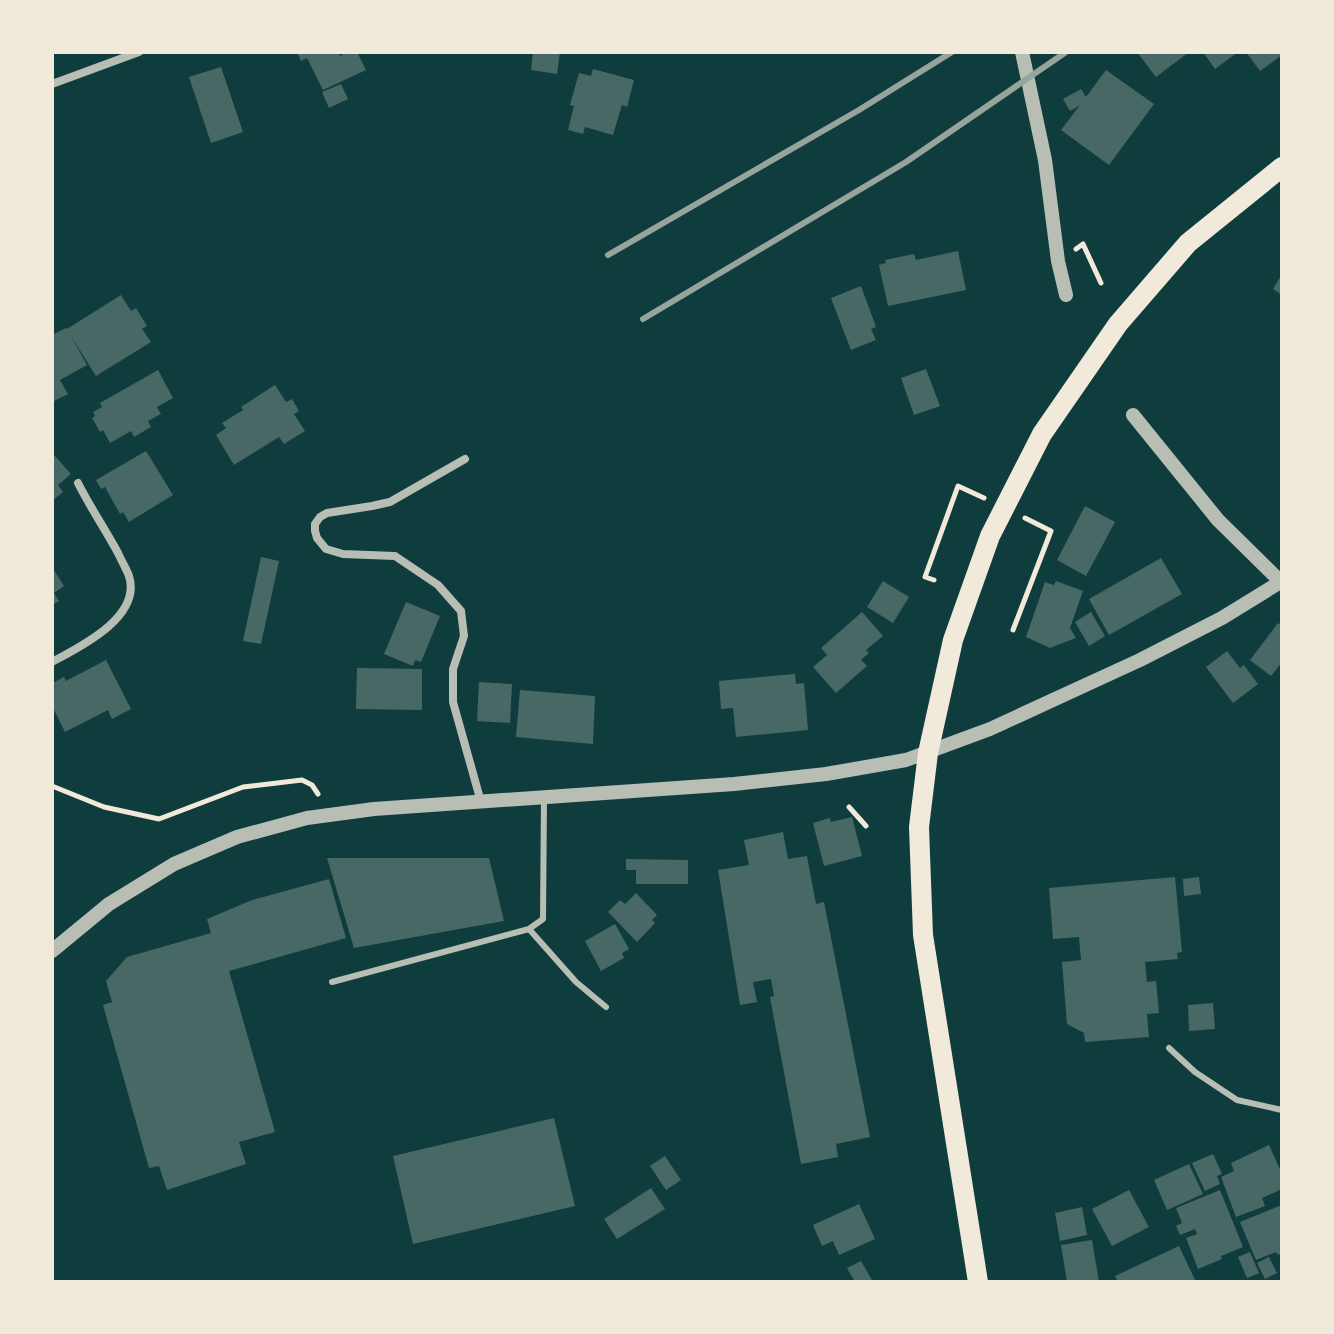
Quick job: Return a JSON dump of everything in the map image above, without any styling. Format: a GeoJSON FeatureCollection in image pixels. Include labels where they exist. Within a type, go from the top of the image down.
{"type":"FeatureCollection","features":[{"type":"Feature","properties":{"kind":"highway"},"geometry":{"type":"LineString","coordinates":[[978,1282],[923,935],[919,827],[928,753],[953,640],[990,536],[1042,434],[1118,324],[1188,243],[1282,167]]}},
{"type":"Feature","properties":{"kind":"street"},"geometry":{"type":"LineString","coordinates":[[52,84],[139,52]]}},
{"type":"Feature","properties":{"kind":"street"},"geometry":{"type":"LineString","coordinates":[[1022,52],[1045,160],[1058,261],[1066,295]]}},
{"type":"Feature","properties":{"kind":"street"},"geometry":{"type":"LineString","coordinates":[[52,951],[109,904],[174,864],[237,837],[307,818],[374,809],[734,784],[826,774],[906,760],[990,729],[1140,660],[1222,618],[1282,582],[1218,520],[1133,415]]}},
{"type":"Feature","properties":{"kind":"street"},"geometry":{"type":"LineString","coordinates":[[465,459],[390,502],[327,513],[315,524],[315,531],[326,549],[343,554],[395,556],[438,585],[461,611],[464,636],[453,669],[453,702],[481,802]]}},
{"type":"Feature","properties":{"kind":"street"},"geometry":{"type":"LineString","coordinates":[[52,662],[98,636],[117,619],[129,599],[130,578],[78,483]]}},
{"type":"Feature","properties":{"kind":"lane"},"geometry":{"type":"LineString","coordinates":[[332,982],[529,929],[543,919],[544,797]]}},
{"type":"Feature","properties":{"kind":"lane"},"geometry":{"type":"LineString","coordinates":[[529,929],[576,982],[606,1007]]}},
{"type":"Feature","properties":{"kind":"lane"},"geometry":{"type":"LineString","coordinates":[[1169,1048],[1195,1072],[1237,1100],[1282,1110]]}},
{"type":"Feature","properties":{"kind":"path"},"geometry":{"type":"LineString","coordinates":[[1083,244],[1101,283]]}},
{"type":"Feature","properties":{"kind":"path"},"geometry":{"type":"LineString","coordinates":[[934,580],[925,577],[958,486]]}},
{"type":"Feature","properties":{"kind":"path"},"geometry":{"type":"LineString","coordinates":[[1013,630],[1051,531]]}},
{"type":"Feature","properties":{"kind":"path"},"geometry":{"type":"LineString","coordinates":[[52,786],[104,807],[159,819],[243,787],[302,780],[312,785],[318,794]]}},
{"type":"Feature","properties":{"kind":"path"},"geometry":{"type":"LineString","coordinates":[[849,807],[866,826]]}},
{"type":"Feature","properties":{"kind":"building"},"geometry":{"type":"Polygon","coordinates":[[[297,52],[338,52],[340,56],[357,52],[366,70],[323,90],[307,58],[301,61],[297,52]]]}},
{"type":"Feature","properties":{"kind":"building"},"geometry":{"type":"Polygon","coordinates":[[[533,52],[560,52],[557,74],[531,70],[533,52]]]}},
{"type":"Feature","properties":{"kind":"building"},"geometry":{"type":"Polygon","coordinates":[[[1137,52],[1189,52],[1156,77],[1137,52]]]}},
{"type":"Feature","properties":{"kind":"building"},"geometry":{"type":"Polygon","coordinates":[[[1203,52],[1238,52],[1215,69],[1203,52]]]}},
{"type":"Feature","properties":{"kind":"building"},"geometry":{"type":"Polygon","coordinates":[[[1246,52],[1282,52],[1282,55],[1260,71],[1246,52]]]}},
{"type":"Feature","properties":{"kind":"building"},"geometry":{"type":"Polygon","coordinates":[[[221,67],[243,132],[211,143],[189,77],[221,67]]]}},
{"type":"Feature","properties":{"kind":"building"},"geometry":{"type":"Polygon","coordinates":[[[593,69],[634,80],[627,107],[622,105],[613,135],[585,127],[583,134],[568,130],[574,106],[570,105],[579,73],[591,76],[593,69]]]}},
{"type":"Feature","properties":{"kind":"building"},"geometry":{"type":"Polygon","coordinates":[[[1106,70],[1154,104],[1109,165],[1061,130],[1080,105],[1070,111],[1063,99],[1081,89],[1086,97],[1106,70]]]}},
{"type":"Feature","properties":{"kind":"building"},"geometry":{"type":"Polygon","coordinates":[[[341,84],[348,99],[329,108],[322,92],[341,84]]]}},
{"type":"Feature","properties":{"kind":"building"},"geometry":{"type":"Polygon","coordinates":[[[958,251],[966,290],[888,306],[879,265],[886,263],[885,260],[914,254],[916,260],[958,251]]]}},
{"type":"Feature","properties":{"kind":"building"},"geometry":{"type":"Polygon","coordinates":[[[1282,274],[1282,295],[1273,289],[1282,274]]]}},
{"type":"Feature","properties":{"kind":"building"},"geometry":{"type":"Polygon","coordinates":[[[861,286],[876,327],[871,329],[876,340],[851,350],[831,298],[861,286]]]}},
{"type":"Feature","properties":{"kind":"building"},"geometry":{"type":"Polygon","coordinates":[[[121,295],[131,311],[136,308],[147,326],[142,329],[151,342],[96,376],[71,336],[87,365],[60,380],[68,394],[52,402],[52,335],[121,295]]]}},
{"type":"Feature","properties":{"kind":"building"},"geometry":{"type":"Polygon","coordinates":[[[926,369],[940,406],[914,415],[901,378],[926,369]]]}},
{"type":"Feature","properties":{"kind":"building"},"geometry":{"type":"Polygon","coordinates":[[[158,370],[173,398],[157,407],[161,414],[148,421],[151,427],[134,437],[131,431],[110,443],[92,418],[95,416],[93,412],[102,407],[100,403],[158,370]]]}},
{"type":"Feature","properties":{"kind":"building"},"geometry":{"type":"Polygon","coordinates":[[[275,385],[286,402],[292,399],[299,411],[294,414],[305,431],[284,444],[279,437],[234,465],[216,435],[226,428],[222,423],[275,385]]]}},
{"type":"Feature","properties":{"kind":"building"},"geometry":{"type":"Polygon","coordinates":[[[146,451],[173,495],[129,522],[123,512],[120,514],[105,487],[101,489],[96,480],[146,451]]]}},
{"type":"Feature","properties":{"kind":"building"},"geometry":{"type":"Polygon","coordinates":[[[52,456],[71,474],[58,485],[63,492],[52,501],[52,456]]]}},
{"type":"Feature","properties":{"kind":"building"},"geometry":{"type":"Polygon","coordinates":[[[1085,506],[1115,522],[1086,576],[1057,560],[1085,506]]]}},
{"type":"Feature","properties":{"kind":"building"},"geometry":{"type":"Polygon","coordinates":[[[261,557],[279,561],[261,644],[243,641],[261,557]]]}},
{"type":"Feature","properties":{"kind":"building"},"geometry":{"type":"Polygon","coordinates":[[[1161,558],[1182,594],[1109,635],[1089,599],[1161,558]]]}},
{"type":"Feature","properties":{"kind":"building"},"geometry":{"type":"Polygon","coordinates":[[[52,567],[64,586],[54,593],[59,601],[52,605],[52,567]]]}},
{"type":"Feature","properties":{"kind":"building"},"geometry":{"type":"Polygon","coordinates":[[[883,581],[909,597],[893,623],[867,607],[883,581]]]}},
{"type":"Feature","properties":{"kind":"building"},"geometry":{"type":"Polygon","coordinates":[[[1056,581],[1083,591],[1070,628],[1076,638],[1050,648],[1026,637],[1045,582],[1054,585],[1056,581]]]}},
{"type":"Feature","properties":{"kind":"building"},"geometry":{"type":"Polygon","coordinates":[[[406,602],[440,616],[421,662],[415,660],[413,666],[384,654],[406,602]]]}},
{"type":"Feature","properties":{"kind":"building"},"geometry":{"type":"Polygon","coordinates":[[[862,612],[883,636],[866,650],[869,653],[861,660],[867,666],[836,693],[813,667],[827,655],[821,648],[862,612]]]}},
{"type":"Feature","properties":{"kind":"building"},"geometry":{"type":"Polygon","coordinates":[[[1091,612],[1105,636],[1089,646],[1075,622],[1091,612]]]}},
{"type":"Feature","properties":{"kind":"building"},"geometry":{"type":"Polygon","coordinates":[[[1278,623],[1282,626],[1282,662],[1271,676],[1250,660],[1278,623]]]}},
{"type":"Feature","properties":{"kind":"building"},"geometry":{"type":"Polygon","coordinates":[[[1227,651],[1240,668],[1244,665],[1258,684],[1233,703],[1206,667],[1227,651]]]}},
{"type":"Feature","properties":{"kind":"building"},"geometry":{"type":"Polygon","coordinates":[[[106,660],[131,709],[112,719],[108,710],[65,732],[52,706],[53,683],[64,677],[66,681],[106,660]]]}},
{"type":"Feature","properties":{"kind":"building"},"geometry":{"type":"Polygon","coordinates":[[[357,668],[422,669],[422,710],[356,709],[357,668]]]}},
{"type":"Feature","properties":{"kind":"building"},"geometry":{"type":"Polygon","coordinates":[[[795,674],[796,684],[804,683],[808,730],[736,737],[733,708],[721,709],[719,681],[795,674]]]}},
{"type":"Feature","properties":{"kind":"building"},"geometry":{"type":"Polygon","coordinates":[[[479,682],[512,684],[510,723],[477,721],[479,682]]]}},
{"type":"Feature","properties":{"kind":"building"},"geometry":{"type":"Polygon","coordinates":[[[520,690],[595,696],[593,744],[516,737],[520,690]]]}},
{"type":"Feature","properties":{"kind":"building"},"geometry":{"type":"Polygon","coordinates":[[[852,817],[862,856],[824,866],[813,823],[852,817]]]}},
{"type":"Feature","properties":{"kind":"building"},"geometry":{"type":"Polygon","coordinates":[[[783,832],[788,859],[807,856],[816,904],[824,902],[870,1137],[836,1144],[838,1157],[801,1164],[770,997],[774,996],[771,979],[753,982],[757,1002],[740,1005],[718,870],[749,865],[744,840],[783,832]]]}},
{"type":"Feature","properties":{"kind":"building"},"geometry":{"type":"Polygon","coordinates":[[[327,858],[489,858],[504,921],[354,948],[327,858]]]}},
{"type":"Feature","properties":{"kind":"building"},"geometry":{"type":"Polygon","coordinates":[[[626,859],[688,860],[688,884],[636,884],[636,870],[626,870],[626,859]]]}},
{"type":"Feature","properties":{"kind":"building"},"geometry":{"type":"Polygon","coordinates":[[[1175,877],[1182,952],[1177,953],[1178,959],[1145,962],[1147,982],[1156,981],[1159,1013],[1147,1014],[1149,1037],[1085,1042],[1084,1033],[1067,1024],[1062,962],[1081,960],[1079,937],[1053,939],[1049,888],[1175,877]]]}},
{"type":"Feature","properties":{"kind":"building"},"geometry":{"type":"Polygon","coordinates":[[[1199,877],[1201,894],[1184,896],[1183,879],[1199,877]]]}},
{"type":"Feature","properties":{"kind":"building"},"geometry":{"type":"Polygon","coordinates":[[[329,879],[346,938],[229,971],[275,1132],[239,1142],[246,1164],[167,1190],[159,1166],[149,1168],[103,1005],[112,1002],[106,981],[127,957],[211,933],[207,919],[252,900],[329,879]]]}},
{"type":"Feature","properties":{"kind":"building"},"geometry":{"type":"Polygon","coordinates":[[[636,893],[657,915],[652,920],[655,923],[637,942],[608,912],[620,900],[625,904],[636,893]]]}},
{"type":"Feature","properties":{"kind":"building"},"geometry":{"type":"Polygon","coordinates":[[[615,924],[629,949],[622,953],[624,958],[601,971],[585,941],[615,924]]]}},
{"type":"Feature","properties":{"kind":"building"},"geometry":{"type":"Polygon","coordinates":[[[1213,1003],[1215,1029],[1189,1031],[1188,1005],[1213,1003]]]}},
{"type":"Feature","properties":{"kind":"building"},"geometry":{"type":"Polygon","coordinates":[[[554,1118],[575,1206],[413,1244],[393,1156],[554,1118]]]}},
{"type":"Feature","properties":{"kind":"building"},"geometry":{"type":"Polygon","coordinates":[[[1269,1145],[1282,1174],[1282,1189],[1262,1198],[1265,1206],[1236,1217],[1221,1177],[1234,1171],[1231,1163],[1269,1145]]]}},
{"type":"Feature","properties":{"kind":"building"},"geometry":{"type":"Polygon","coordinates":[[[1213,1154],[1222,1174],[1217,1176],[1220,1184],[1205,1191],[1192,1163],[1213,1154]]]}},
{"type":"Feature","properties":{"kind":"building"},"geometry":{"type":"Polygon","coordinates":[[[665,1156],[681,1180],[666,1190],[650,1166],[665,1156]]]}},
{"type":"Feature","properties":{"kind":"building"},"geometry":{"type":"Polygon","coordinates":[[[1189,1164],[1203,1194],[1167,1210],[1154,1180],[1189,1164]]]}},
{"type":"Feature","properties":{"kind":"building"},"geometry":{"type":"Polygon","coordinates":[[[651,1188],[665,1209],[617,1239],[604,1219],[651,1188]]]}},
{"type":"Feature","properties":{"kind":"building"},"geometry":{"type":"Polygon","coordinates":[[[1129,1190],[1149,1227],[1112,1246],[1092,1209],[1129,1190]]]}},
{"type":"Feature","properties":{"kind":"building"},"geometry":{"type":"Polygon","coordinates":[[[1220,1190],[1243,1247],[1198,1269],[1186,1238],[1197,1234],[1195,1229],[1180,1235],[1176,1226],[1182,1223],[1176,1208],[1220,1190]]]}},
{"type":"Feature","properties":{"kind":"building"},"geometry":{"type":"Polygon","coordinates":[[[859,1204],[875,1239],[839,1255],[833,1241],[822,1246],[813,1225],[859,1204]]]}},
{"type":"Feature","properties":{"kind":"building"},"geometry":{"type":"Polygon","coordinates":[[[1282,1205],[1282,1253],[1278,1255],[1276,1252],[1256,1260],[1240,1222],[1282,1205]]]}},
{"type":"Feature","properties":{"kind":"building"},"geometry":{"type":"Polygon","coordinates":[[[1082,1207],[1087,1235],[1060,1241],[1055,1213],[1082,1207]]]}},
{"type":"Feature","properties":{"kind":"building"},"geometry":{"type":"Polygon","coordinates":[[[1092,1240],[1099,1282],[1067,1282],[1061,1245],[1092,1240]]]}},
{"type":"Feature","properties":{"kind":"building"},"geometry":{"type":"Polygon","coordinates":[[[1179,1246],[1196,1282],[1118,1282],[1115,1276],[1179,1246]]]}},
{"type":"Feature","properties":{"kind":"building"},"geometry":{"type":"Polygon","coordinates":[[[1250,1252],[1259,1273],[1247,1278],[1238,1257],[1250,1252]]]}},
{"type":"Feature","properties":{"kind":"building"},"geometry":{"type":"Polygon","coordinates":[[[1269,1257],[1277,1273],[1265,1279],[1257,1263],[1269,1257]]]}},
{"type":"Feature","properties":{"kind":"building"},"geometry":{"type":"Polygon","coordinates":[[[861,1261],[873,1282],[855,1282],[847,1268],[861,1261]]]}},
{"type":"Feature","properties":{"kind":"railway"},"geometry":{"type":"LineString","coordinates":[[608,255],[859,110],[952,52]]}},
{"type":"Feature","properties":{"kind":"railway"},"geometry":{"type":"LineString","coordinates":[[643,319],[906,162],[1066,52]]}}]}
